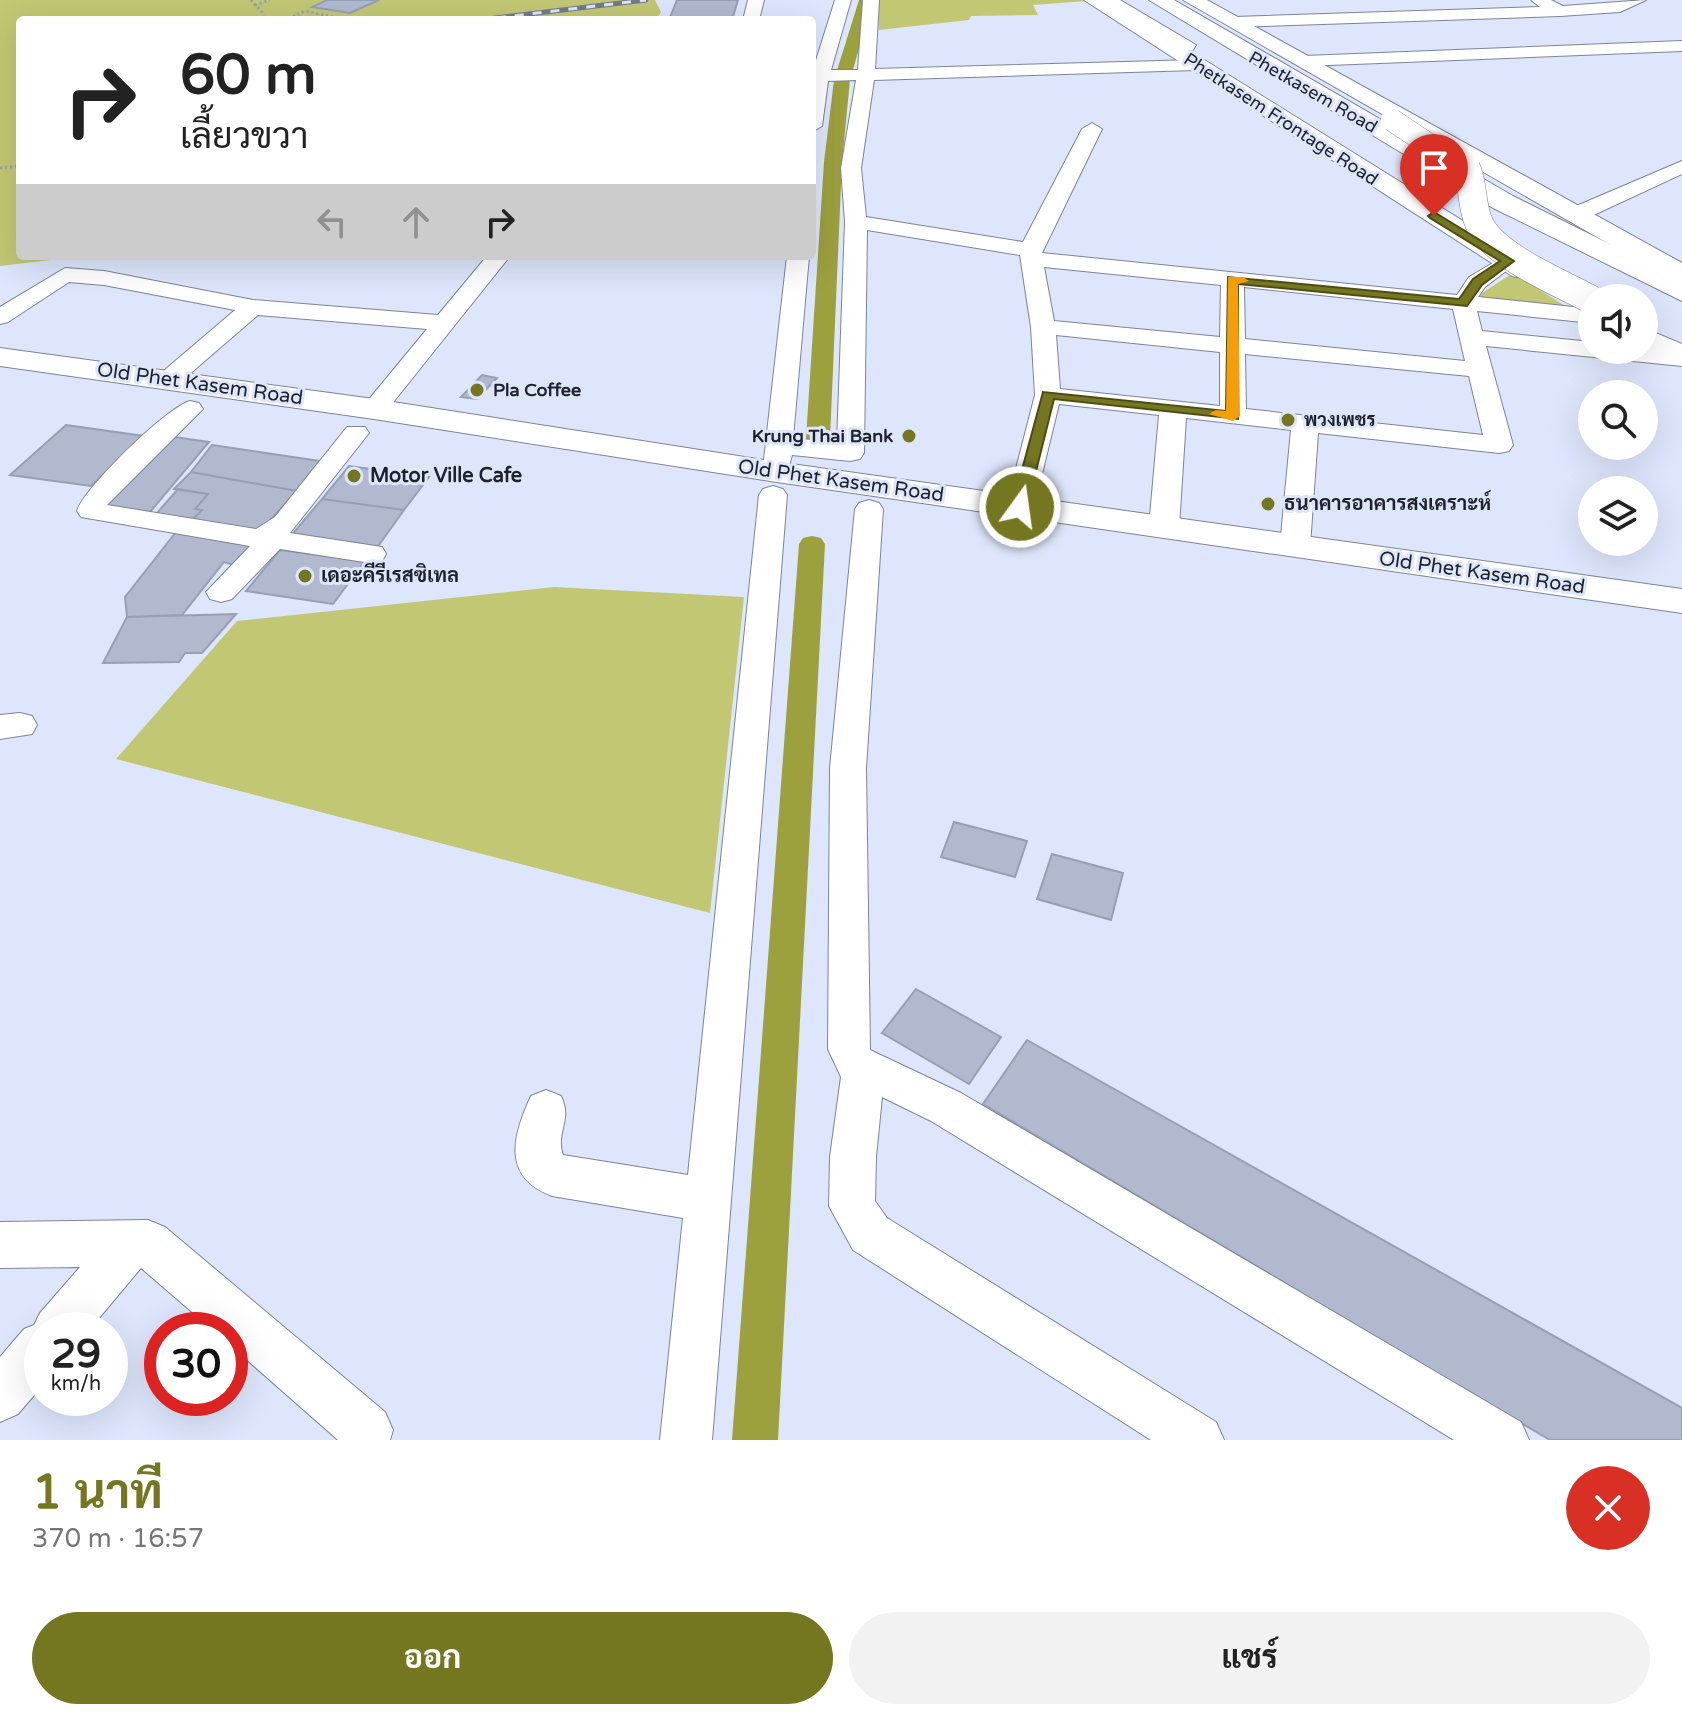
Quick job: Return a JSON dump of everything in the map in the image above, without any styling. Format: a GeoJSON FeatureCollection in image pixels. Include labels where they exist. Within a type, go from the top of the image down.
{"type":"FeatureCollection","features":[{"type":"Feature","properties":{"kind":"highway"},"geometry":{"type":"LineString","coordinates":[[1105,0],[1302,111]]}},
{"type":"Feature","properties":{"kind":"highway","name":"Phetkasem Road"},"geometry":{"type":"LineString","coordinates":[[1125,0],[1442,199],[1587,284]]}},
{"type":"Feature","properties":{"kind":"highway","name":"Phetkasem Road"},"geometry":{"type":"LineString","coordinates":[[1159,0],[1503,202],[1682,292]]}},
{"type":"Feature","properties":{"kind":"highway"},"geometry":{"type":"LineString","coordinates":[[1658,309],[1682,320]]}},
{"type":"Feature","properties":{"kind":"main road","name":"Phetkasem Frontage Road"},"geometry":{"type":"LineString","coordinates":[[1094,0],[1578,304]]}},
{"type":"Feature","properties":{"kind":"main road"},"geometry":{"type":"LineString","coordinates":[[1191,0],[1682,274]]}},
{"type":"Feature","properties":{"kind":"main road"},"geometry":{"type":"LineString","coordinates":[[1191,0],[1392,120],[1467,169],[1480,227],[1514,258],[1581,284]]}},
{"type":"Feature","properties":{"kind":"main road"},"geometry":{"type":"LineString","coordinates":[[1658,333],[1682,344]]}},
{"type":"Feature","properties":{"kind":"main road"},"geometry":{"type":"LineString","coordinates":[[1658,345],[1682,358]]}},
{"type":"Feature","properties":{"kind":"main road","name":"Old Phet Kasem Road"},"geometry":{"type":"LineString","coordinates":[[0,357],[169,379],[365,421]]}},
{"type":"Feature","properties":{"kind":"main road","name":"Old Phet Kasem Road"},"geometry":{"type":"LineString","coordinates":[[0,383],[190,409],[365,421],[776,471],[869,509],[1682,628]]}},
{"type":"Feature","properties":{"kind":"main road","name":"Old Phet Kasem Road"},"geometry":{"type":"LineString","coordinates":[[831,492],[1020,507],[1682,601]]}},
{"type":"Feature","properties":{"kind":"main road"},"geometry":{"type":"LineString","coordinates":[[1295,546],[1495,554],[1682,579]]}},
{"type":"Feature","properties":{"kind":"street"},"geometry":{"type":"LineString","coordinates":[[816,111],[843,0]]}},
{"type":"Feature","properties":{"kind":"street"},"geometry":{"type":"LineString","coordinates":[[776,471],[850,453],[856,222],[851,168],[871,0]]}},
{"type":"Feature","properties":{"kind":"street"},"geometry":{"type":"LineString","coordinates":[[1539,0],[1560,11]]}},
{"type":"Feature","properties":{"kind":"street"},"geometry":{"type":"LineString","coordinates":[[1235,22],[1560,11],[1620,7],[1638,0]]}},
{"type":"Feature","properties":{"kind":"street"},"geometry":{"type":"LineString","coordinates":[[816,25],[835,26]]}},
{"type":"Feature","properties":{"kind":"street"},"geometry":{"type":"LineString","coordinates":[[1304,61],[1682,46]]}},
{"type":"Feature","properties":{"kind":"street"},"geometry":{"type":"LineString","coordinates":[[825,76],[1196,65]]}},
{"type":"Feature","properties":{"kind":"street"},"geometry":{"type":"LineString","coordinates":[[1020,507],[1048,395],[1043,327],[1030,254],[1092,129]]}},
{"type":"Feature","properties":{"kind":"street"},"geometry":{"type":"LineString","coordinates":[[1575,215],[1682,167]]}},
{"type":"Feature","properties":{"kind":"street"},"geometry":{"type":"LineString","coordinates":[[856,222],[1030,254],[1232,280],[1578,312]]}},
{"type":"Feature","properties":{"kind":"street"},"geometry":{"type":"LineString","coordinates":[[221,592],[246,569],[285,523],[496,260]]}},
{"type":"Feature","properties":{"kind":"street"},"geometry":{"type":"LineString","coordinates":[[686,1440],[798,260]]}},
{"type":"Feature","properties":{"kind":"street"},"geometry":{"type":"LineString","coordinates":[[1463,303],[1477,282],[1508,261]]}},
{"type":"Feature","properties":{"kind":"street"},"geometry":{"type":"LineString","coordinates":[[0,317],[65,275],[104,278],[253,307],[444,323]]}},
{"type":"Feature","properties":{"kind":"street"},"geometry":{"type":"LineString","coordinates":[[1232,280],[1233,416]]}},
{"type":"Feature","properties":{"kind":"street"},"geometry":{"type":"LineString","coordinates":[[1048,395],[1499,445],[1463,303]]}},
{"type":"Feature","properties":{"kind":"street"},"geometry":{"type":"LineString","coordinates":[[169,379],[253,307]]}},
{"type":"Feature","properties":{"kind":"street"},"geometry":{"type":"LineString","coordinates":[[1043,327],[1480,370]]}},
{"type":"Feature","properties":{"kind":"street"},"geometry":{"type":"LineString","coordinates":[[1473,337],[1682,358]]}},
{"type":"Feature","properties":{"kind":"street"},"geometry":{"type":"LineString","coordinates":[[190,409],[94,501],[91,511],[371,554]]}},
{"type":"Feature","properties":{"kind":"street"},"geometry":{"type":"LineString","coordinates":[[1164,527],[1173,409]]}},
{"type":"Feature","properties":{"kind":"street"},"geometry":{"type":"LineString","coordinates":[[1295,546],[1305,424]]}},
{"type":"Feature","properties":{"kind":"street"},"geometry":{"type":"LineString","coordinates":[[869,509],[848,768],[849,1049],[853,1062],[946,1107],[1503,1440]]}},
{"type":"Feature","properties":{"kind":"street"},"geometry":{"type":"LineString","coordinates":[[864,1068],[853,1157],[852,1206],[870,1234],[1198,1440]]}},
{"type":"Feature","properties":{"kind":"street"},"geometry":{"type":"LineString","coordinates":[[546,1110],[538,1138],[538,1163],[552,1175],[708,1200]]}},
{"type":"Feature","properties":{"kind":"street"},"geometry":{"type":"LineString","coordinates":[[73,1312],[132,1243]]}},
{"type":"Feature","properties":{"kind":"street"},"geometry":{"type":"LineString","coordinates":[[0,1245],[148,1243],[367,1430],[364,1440]]}},
{"type":"Feature","properties":{"kind":"street"},"geometry":{"type":"LineString","coordinates":[[0,1396],[24,1368]]}},
{"type":"Feature","properties":{"kind":"path"},"geometry":{"type":"LineString","coordinates":[[251,0],[262,16]]}},
{"type":"Feature","properties":{"kind":"path"},"geometry":{"type":"LineString","coordinates":[[255,5],[270,0]]}},
{"type":"Feature","properties":{"kind":"path"},"geometry":{"type":"LineString","coordinates":[[294,16],[305,11],[331,16]]}},
{"type":"Feature","properties":{"kind":"green space"},"geometry":{"type":"Polygon","coordinates":[[[0,0],[655,0],[661,12],[658,16],[16,16],[16,260],[51,260],[0,266],[0,0]]]}},
{"type":"Feature","properties":{"kind":"green space"},"geometry":{"type":"Polygon","coordinates":[[[878,0],[1086,1],[1033,5],[1038,15],[971,16],[969,20],[879,30],[878,0]]]}},
{"type":"Feature","properties":{"kind":"green space"},"geometry":{"type":"Polygon","coordinates":[[[1513,273],[1570,309],[1485,300],[1479,295],[1513,273]]]}},
{"type":"Feature","properties":{"kind":"green space"},"geometry":{"type":"Polygon","coordinates":[[[554,587],[744,597],[710,913],[116,759],[237,621],[554,587]]]}},
{"type":"Feature","properties":{"kind":"building"},"geometry":{"type":"Polygon","coordinates":[[[327,0],[379,0],[350,13],[312,7],[327,0]]]}},
{"type":"Feature","properties":{"kind":"building"},"geometry":{"type":"Polygon","coordinates":[[[677,0],[738,0],[733,16],[671,16],[677,0]]]}},
{"type":"Feature","properties":{"kind":"building"},"geometry":{"type":"Polygon","coordinates":[[[482,375],[497,378],[477,399],[461,397],[482,375]]]}},
{"type":"Feature","properties":{"kind":"building"},"geometry":{"type":"Polygon","coordinates":[[[66,425],[144,436],[91,486],[10,475],[66,425]]]}},
{"type":"Feature","properties":{"kind":"building"},"geometry":{"type":"Polygon","coordinates":[[[167,436],[209,442],[150,512],[101,508],[167,436]]]}},
{"type":"Feature","properties":{"kind":"building"},"geometry":{"type":"Polygon","coordinates":[[[212,445],[320,461],[297,491],[191,472],[212,445]]]}},
{"type":"Feature","properties":{"kind":"building"},"geometry":{"type":"Polygon","coordinates":[[[349,466],[429,477],[404,510],[322,499],[349,466]]]}},
{"type":"Feature","properties":{"kind":"building"},"geometry":{"type":"Polygon","coordinates":[[[191,472],[297,491],[259,532],[192,520],[202,510],[195,509],[208,494],[174,489],[191,472]]]}},
{"type":"Feature","properties":{"kind":"building"},"geometry":{"type":"Polygon","coordinates":[[[178,489],[208,494],[195,509],[202,510],[192,520],[156,514],[178,489]]]}},
{"type":"Feature","properties":{"kind":"building"},"geometry":{"type":"Polygon","coordinates":[[[322,499],[404,510],[376,549],[290,537],[322,499]]]}},
{"type":"Feature","properties":{"kind":"building"},"geometry":{"type":"Polygon","coordinates":[[[176,532],[261,546],[234,565],[224,562],[182,615],[127,617],[125,597],[176,532]]]}},
{"type":"Feature","properties":{"kind":"building"},"geometry":{"type":"Polygon","coordinates":[[[280,550],[365,561],[333,604],[246,591],[280,550]]]}},
{"type":"Feature","properties":{"kind":"building"},"geometry":{"type":"Polygon","coordinates":[[[236,614],[202,653],[185,653],[179,662],[103,663],[127,617],[236,614]]]}},
{"type":"Feature","properties":{"kind":"building"},"geometry":{"type":"Polygon","coordinates":[[[954,822],[1027,841],[1015,877],[941,857],[954,822]]]}},
{"type":"Feature","properties":{"kind":"building"},"geometry":{"type":"Polygon","coordinates":[[[1052,854],[1123,873],[1111,920],[1037,899],[1052,854]]]}},
{"type":"Feature","properties":{"kind":"building"},"geometry":{"type":"Polygon","coordinates":[[[916,989],[1001,1037],[969,1084],[882,1033],[916,989]]]}},
{"type":"Feature","properties":{"kind":"building"},"geometry":{"type":"Polygon","coordinates":[[[1027,1040],[1682,1408],[1682,1440],[1550,1440],[983,1104],[1027,1040]]]}},
{"type":"Feature","properties":{"kind":"waterway"},"geometry":{"type":"LineString","coordinates":[[818,438],[833,162],[842,80],[866,0]]}},
{"type":"Feature","properties":{"kind":"waterway"},"geometry":{"type":"LineString","coordinates":[[755,1440],[812,544]]}},
{"type":"Feature","properties":{"kind":"railway"},"geometry":{"type":"LineString","coordinates":[[512,16],[646,0]]}},
{"type":"Feature","properties":{"kind":"slow traffic"},"geometry":{"type":"LineString","coordinates":[[1216,414],[1233,416],[1232,280],[1243,281]]}},
{"type":"Feature","properties":{"kind":"place","name":"Pla Coffee"},"geometry":{"type":"Point","coordinates":[477,390]}},
{"type":"Feature","properties":{"kind":"place","name":"พวงเพชร"},"geometry":{"type":"Point","coordinates":[1288,420]}},
{"type":"Feature","properties":{"kind":"place","name":"Krung Thai Bank"},"geometry":{"type":"Point","coordinates":[909,436]}},
{"type":"Feature","properties":{"kind":"place","name":"Motor Ville Cafe"},"geometry":{"type":"Point","coordinates":[354,476]}},
{"type":"Feature","properties":{"kind":"place","name":"ธนาคารอาคารสงเคราะห์"},"geometry":{"type":"Point","coordinates":[1268,504]}},
{"type":"Feature","properties":{"kind":"place","name":"เดอะคีรีเรสซิเทล"},"geometry":{"type":"Point","coordinates":[305,576]}},
{"type":"Feature","properties":{"kind":"route"},"geometry":{"type":"LineString","coordinates":[[1020,507],[1048,395],[1233,416],[1232,280],[1463,303],[1477,282],[1508,261],[1434,216]]}}]}
